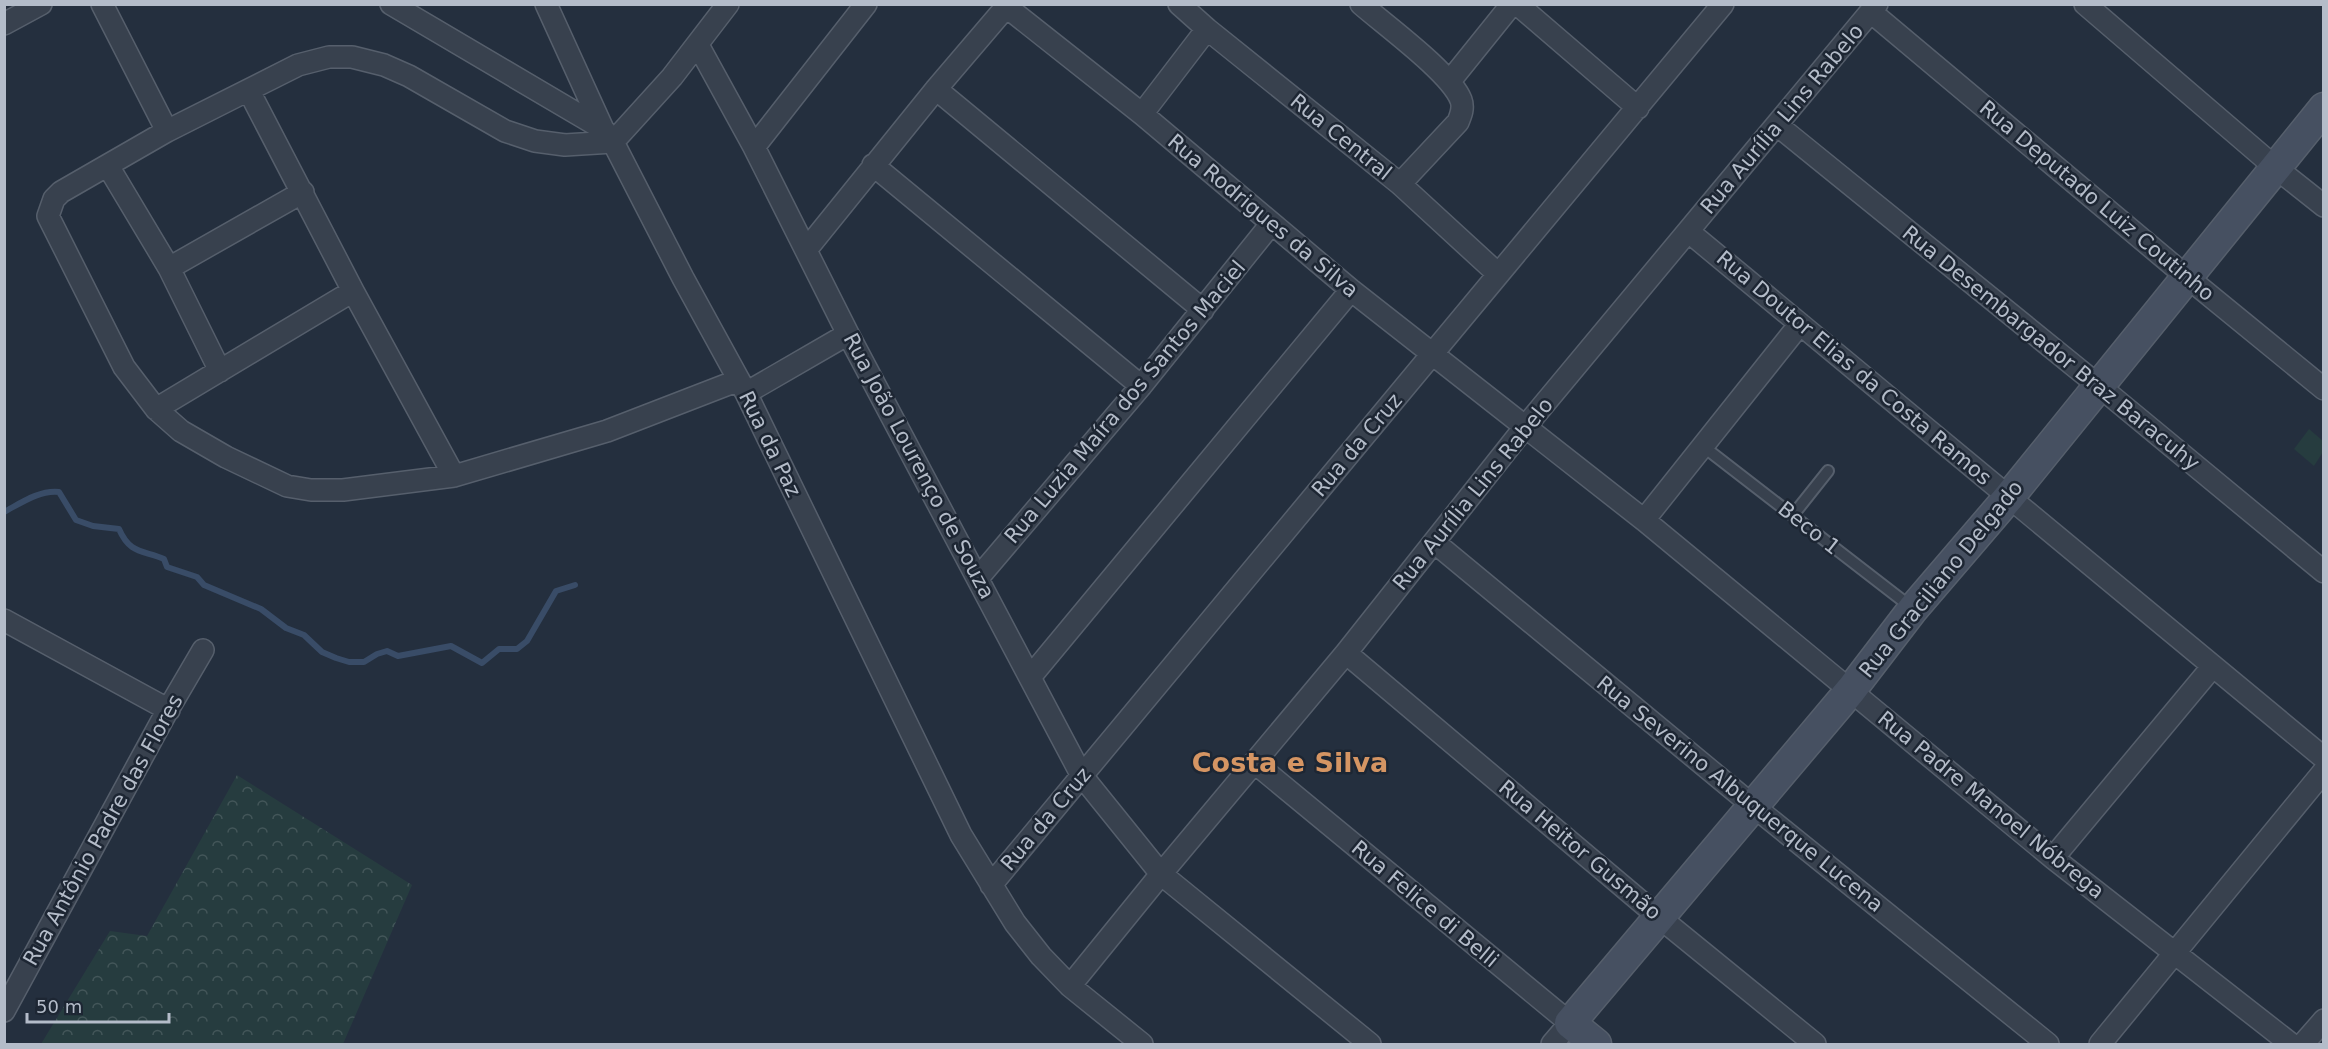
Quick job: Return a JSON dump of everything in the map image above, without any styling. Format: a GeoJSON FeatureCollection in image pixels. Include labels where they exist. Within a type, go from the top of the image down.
{"type":"FeatureCollection","features":[{"type":"Feature","properties":{"kind":"street"},"geometry":{"type":"LineString","coordinates":[[4,24],[41,4]]}},
{"type":"Feature","properties":{"kind":"street"},"geometry":{"type":"LineString","coordinates":[[102,4],[166,131]]}},
{"type":"Feature","properties":{"kind":"street"},"geometry":{"type":"LineString","coordinates":[[391,4],[608,135]]}},
{"type":"Feature","properties":{"kind":"street","name":"Rua da Paz"},"geometry":{"type":"LineString","coordinates":[[546,4],[608,135],[742,387],[961,835],[1015,923],[1041,956],[1071,986],[1142,1044]]}},
{"type":"Feature","properties":{"kind":"street"},"geometry":{"type":"LineString","coordinates":[[729,4],[647,106],[608,135],[565,146],[535,141],[505,130],[409,76],[384,65],[352,57],[329,57],[298,65],[166,131],[61,192],[54,198],[48,216],[124,367],[156,409],[181,431],[235,461],[287,486],[311,490],[344,490],[454,476],[607,431],[742,387],[848,334]]}},
{"type":"Feature","properties":{"kind":"street"},"geometry":{"type":"LineString","coordinates":[[754,147],[866,4]]}},
{"type":"Feature","properties":{"kind":"street","name":"Rua Central"},"geometry":{"type":"LineString","coordinates":[[1179,4],[1400,184],[1498,274]]}},
{"type":"Feature","properties":{"kind":"street"},"geometry":{"type":"LineString","coordinates":[[1360,4],[1450,81],[1462,101],[1462,113],[1458,122],[1400,184]]}},
{"type":"Feature","properties":{"kind":"street"},"geometry":{"type":"LineString","coordinates":[[1450,81],[1512,4]]}},
{"type":"Feature","properties":{"kind":"street"},"geometry":{"type":"LineString","coordinates":[[1517,4],[1638,108]]}},
{"type":"Feature","properties":{"kind":"street","name":"Rua da Cruz"},"geometry":{"type":"LineString","coordinates":[[990,885],[1724,4]]}},
{"type":"Feature","properties":{"kind":"street"},"geometry":{"type":"LineString","coordinates":[[2085,4],[2276,168],[2324,206]]}},
{"type":"Feature","properties":{"kind":"street"},"geometry":{"type":"LineString","coordinates":[[806,250],[1004,6]]}},
{"type":"Feature","properties":{"kind":"street","name":"Rua Rodrigues da Silva"},"geometry":{"type":"LineString","coordinates":[[1004,6],[1142,114],[1351,290],[1525,427]]}},
{"type":"Feature","properties":{"kind":"street","name":"Rua Aurília Lins Rabelo"},"geometry":{"type":"LineString","coordinates":[[1071,986],[1161,874],[1346,653],[1525,427],[1874,8]]}},
{"type":"Feature","properties":{"kind":"street","name":"Rua Deputado Luiz Coutinho"},"geometry":{"type":"LineString","coordinates":[[1874,8],[2187,278],[2324,389]]}},
{"type":"Feature","properties":{"kind":"street"},"geometry":{"type":"LineString","coordinates":[[1142,114],[1207,29]]}},
{"type":"Feature","properties":{"kind":"street","name":"Rua João Lourenço de Souza"},"geometry":{"type":"LineString","coordinates":[[698,45],[754,147],[848,334],[1082,776],[1161,874],[1370,1044]]}},
{"type":"Feature","properties":{"kind":"street"},"geometry":{"type":"LineString","coordinates":[[936,89],[1203,310]]}},
{"type":"Feature","properties":{"kind":"street"},"geometry":{"type":"LineString","coordinates":[[249,91],[353,291],[454,476]]}},
{"type":"Feature","properties":{"kind":"street","name":"Rua Graciliano Delgado"},"geometry":{"type":"LineString","coordinates":[[1561,1034],[1851,690],[1913,609],[2009,496],[2324,108]]}},
{"type":"Feature","properties":{"kind":"street","name":"Rua Desembargador Braz Baracuhy"},"geometry":{"type":"LineString","coordinates":[[1777,125],[2324,572]]}},
{"type":"Feature","properties":{"kind":"street"},"geometry":{"type":"LineString","coordinates":[[873,165],[1141,386]]}},
{"type":"Feature","properties":{"kind":"street"},"geometry":{"type":"LineString","coordinates":[[108,166],[168,268],[220,371]]}},
{"type":"Feature","properties":{"kind":"street"},"geometry":{"type":"LineString","coordinates":[[168,268],[303,192]]}},
{"type":"Feature","properties":{"kind":"street","name":"Rua Luzia Maíra dos Santos Maciel"},"geometry":{"type":"LineString","coordinates":[[978,578],[1141,386],[1270,224]]}},
{"type":"Feature","properties":{"kind":"street","name":"Rua Doutor Elias da Costa Ramos"},"geometry":{"type":"LineString","coordinates":[[1689,232],[2324,758]]}},
{"type":"Feature","properties":{"kind":"street"},"geometry":{"type":"LineString","coordinates":[[1030,676],[1351,290]]}},
{"type":"Feature","properties":{"kind":"street"},"geometry":{"type":"LineString","coordinates":[[156,409],[353,291]]}},
{"type":"Feature","properties":{"kind":"street"},"geometry":{"type":"LineString","coordinates":[[1644,520],[1800,324]]}},
{"type":"Feature","properties":{"kind":"street","name":"Rua Padre Manoel Nóbrega"},"geometry":{"type":"LineString","coordinates":[[1525,427],[1644,520],[2053,858],[2291,1044]]}},
{"type":"Feature","properties":{"kind":"street","name":"Rua Severino Albuquerque Lucena"},"geometry":{"type":"LineString","coordinates":[[1434,542],[1752,805],[2048,1044]]}},
{"type":"Feature","properties":{"kind":"street"},"geometry":{"type":"LineString","coordinates":[[4,620],[169,710]]}},
{"type":"Feature","properties":{"kind":"street","name":"Rua Antônio Padre das Flores"},"geometry":{"type":"LineString","coordinates":[[4,1011],[203,650]]}},
{"type":"Feature","properties":{"kind":"street","name":"Rua Heitor Gusmão"},"geometry":{"type":"LineString","coordinates":[[1346,653],[1659,917],[1815,1044]]}},
{"type":"Feature","properties":{"kind":"street"},"geometry":{"type":"LineString","coordinates":[[2053,858],[2213,666]]}},
{"type":"Feature","properties":{"kind":"street","name":"Rua Felice di Belli"},"geometry":{"type":"LineString","coordinates":[[1255,763],[1561,1034],[1596,1044]]}},
{"type":"Feature","properties":{"kind":"street"},"geometry":{"type":"LineString","coordinates":[[2100,1044],[2324,771]]}},
{"type":"Feature","properties":{"kind":"street"},"geometry":{"type":"LineString","coordinates":[[2303,1044],[2324,1020]]}},
{"type":"Feature","properties":{"kind":"lane","name":"Beco 1"},"geometry":{"type":"LineString","coordinates":[[1704,447],[1913,609]]}},
{"type":"Feature","properties":{"kind":"lane"},"geometry":{"type":"LineString","coordinates":[[1793,515],[1828,471]]}},
{"type":"Feature","properties":{"kind":"green space"},"geometry":{"type":"Polygon","coordinates":[[[2309,429],[2323,441],[2323,452],[2314,466],[2294,449],[2309,429]]]}},
{"type":"Feature","properties":{"kind":"green space"},"geometry":{"type":"Polygon","coordinates":[[[237,775],[412,885],[343,1044],[41,1044],[110,931],[147,936],[237,775]]]}},
{"type":"Feature","properties":{"kind":"waterway"},"geometry":{"type":"LineString","coordinates":[[4,512],[37,495],[59,492],[76,520],[93,526],[119,529],[132,547],[164,559],[167,567],[197,577],[204,585],[261,609],[286,628],[304,635],[322,652],[349,662],[364,662],[387,651],[398,656],[451,646],[482,663],[499,649],[517,649],[527,641],[556,591],[575,585]]}},
{"type":"Feature","properties":{"kind":"district","name":"Costa e Silva"},"geometry":{"type":"Point","coordinates":[1290,762]}}]}
